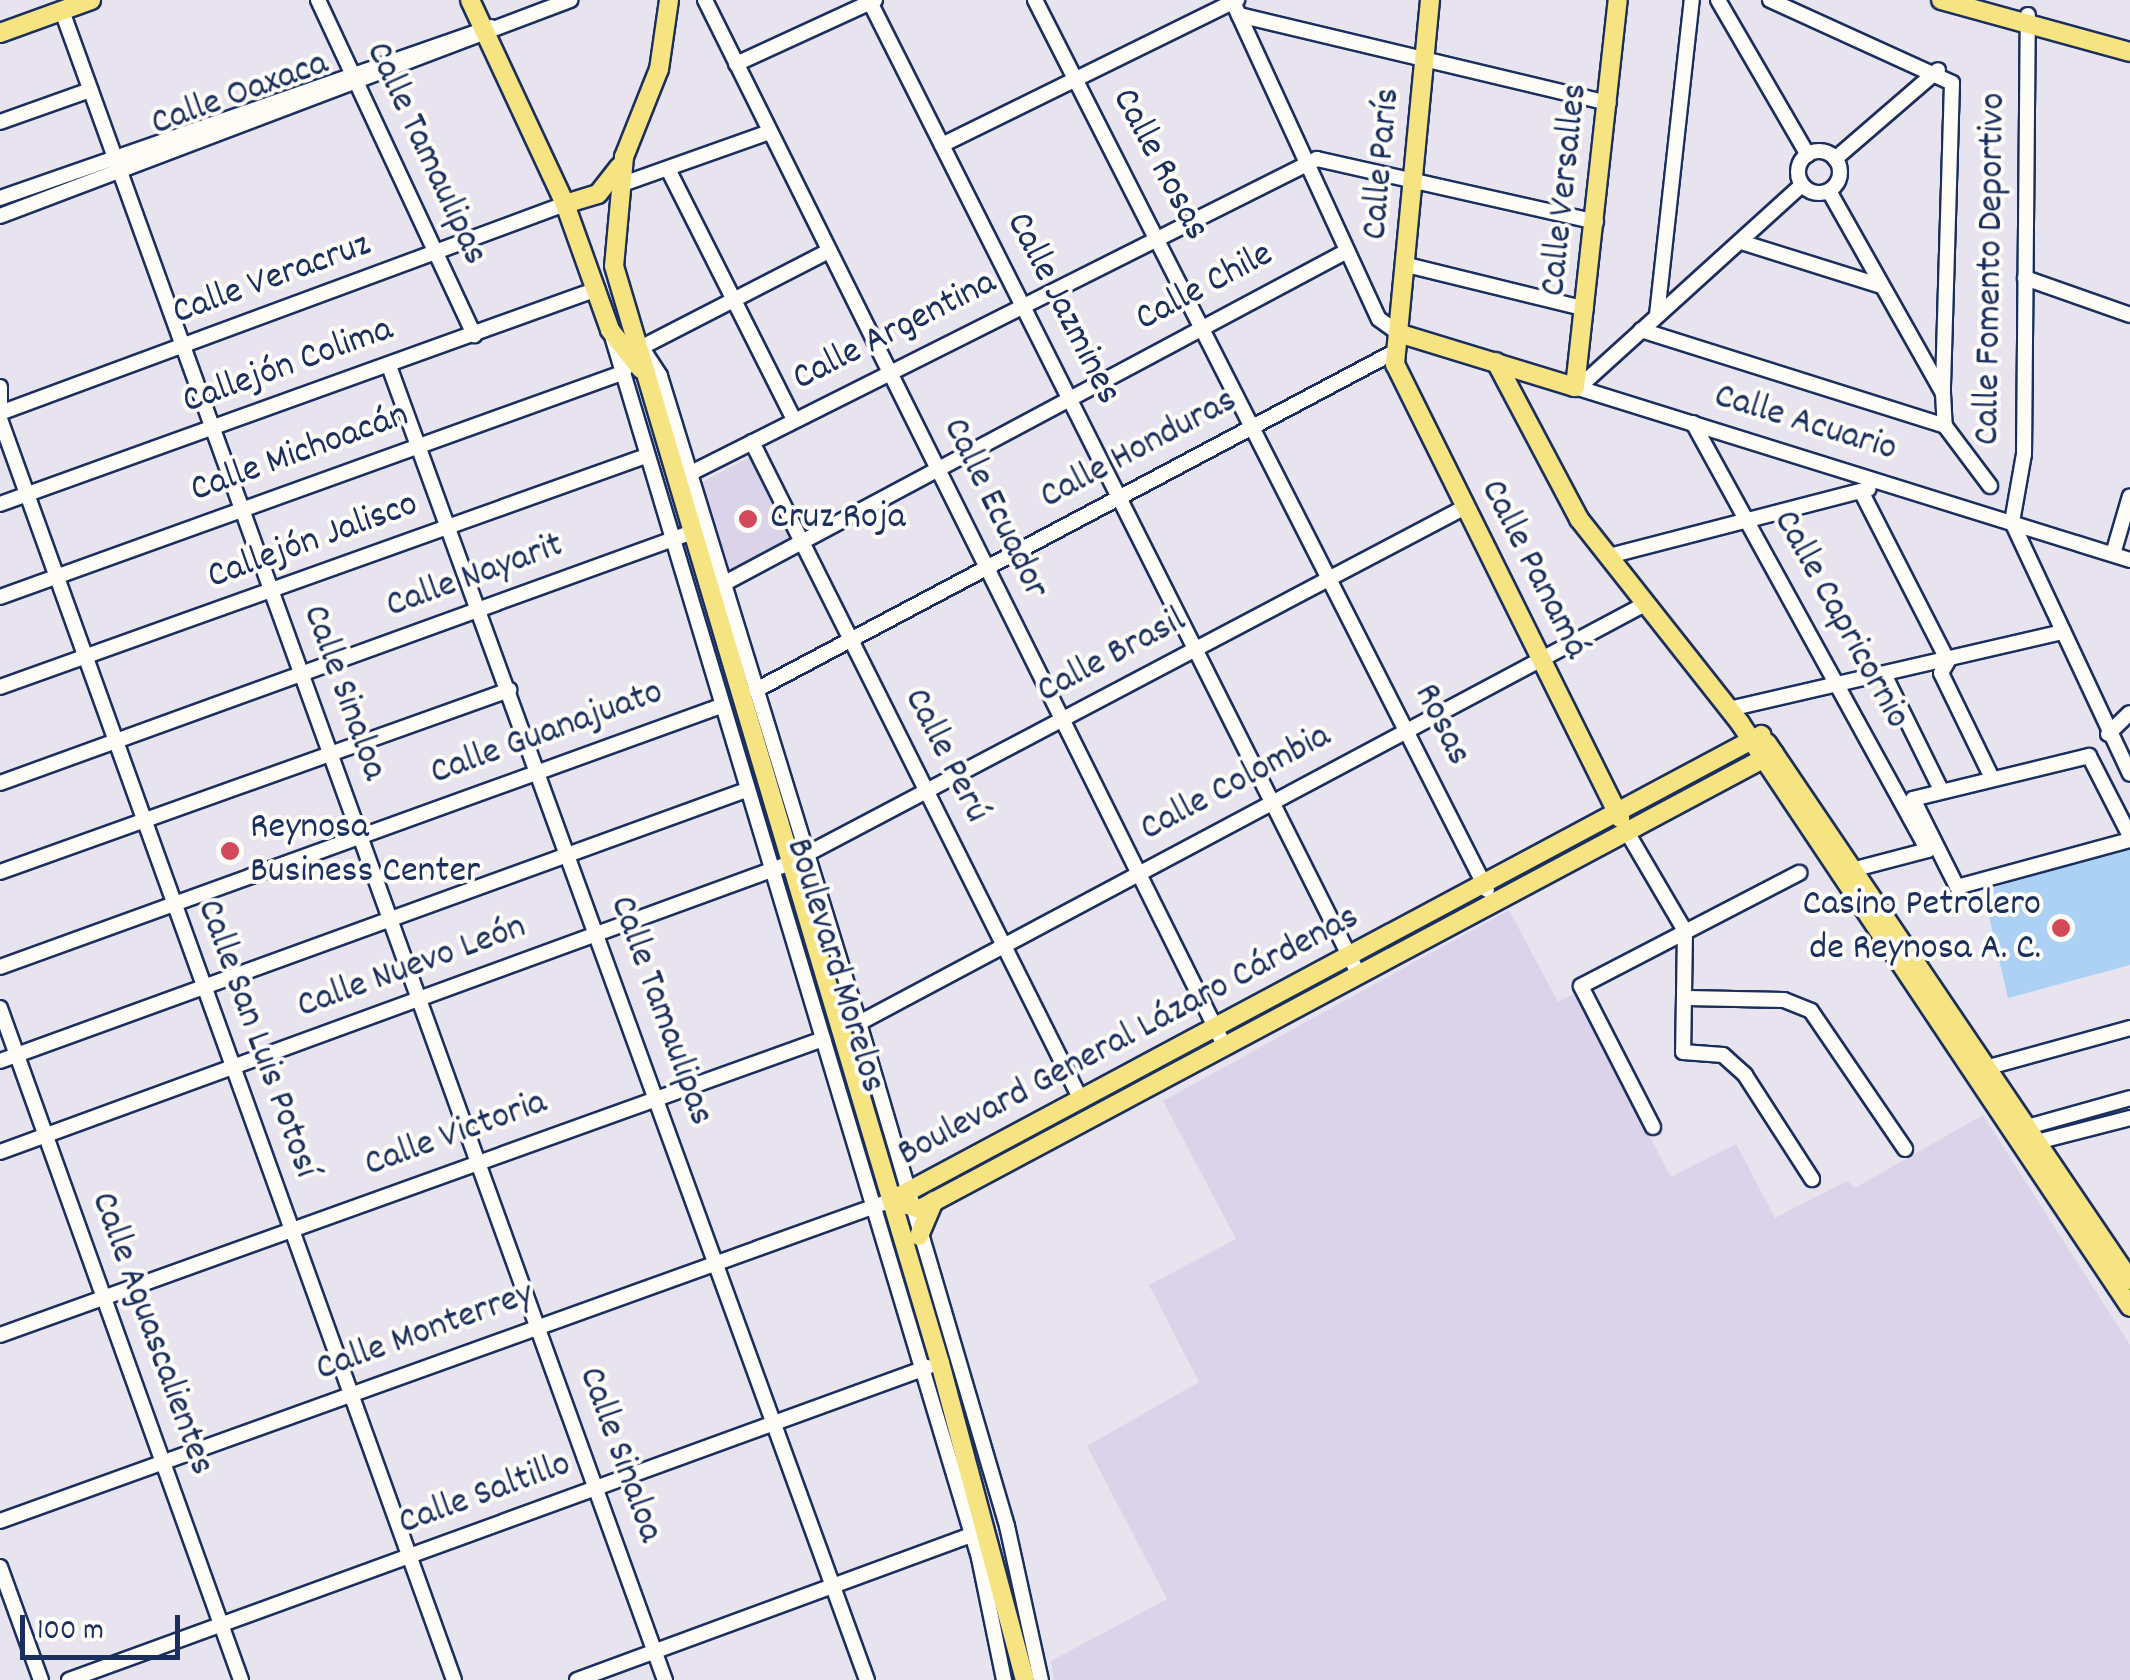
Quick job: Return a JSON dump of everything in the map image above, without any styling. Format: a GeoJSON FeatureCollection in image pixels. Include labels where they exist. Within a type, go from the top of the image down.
{"type":"FeatureCollection","features":[{"type":"Feature","properties":{"kind":"main road"},"geometry":{"type":"LineString","coordinates":[[0,34],[92,0]]}},
{"type":"Feature","properties":{"kind":"main road","name":"Boulevard Morelos"},"geometry":{"type":"LineString","coordinates":[[470,0],[489,30],[565,204],[610,330],[634,362]]}},
{"type":"Feature","properties":{"kind":"main road","name":"Boulevard Morelos"},"geometry":{"type":"LineString","coordinates":[[668,0],[659,70],[624,156],[620,185],[614,266],[634,362],[683,477],[681,536],[780,868],[903,1202],[940,1363],[957,1392],[980,1532],[1028,1646],[1025,1680]]}},
{"type":"Feature","properties":{"kind":"main road","name":"Calle París"},"geometry":{"type":"LineString","coordinates":[[1398,333],[1430,0]]}},
{"type":"Feature","properties":{"kind":"main road","name":"Calle Versalles"},"geometry":{"type":"LineString","coordinates":[[1576,387],[1618,0]]}},
{"type":"Feature","properties":{"kind":"main road"},"geometry":{"type":"LineString","coordinates":[[1941,0],[1977,6],[2130,52]]}},
{"type":"Feature","properties":{"kind":"main road"},"geometry":{"type":"LineString","coordinates":[[2028,21],[2130,43]]}},
{"type":"Feature","properties":{"kind":"main road"},"geometry":{"type":"LineString","coordinates":[[565,204],[598,194],[624,156]]}},
{"type":"Feature","properties":{"kind":"main road"},"geometry":{"type":"LineString","coordinates":[[1394,352],[1398,333]]}},
{"type":"Feature","properties":{"kind":"main road","name":"Calle Acuario"},"geometry":{"type":"LineString","coordinates":[[1398,333],[1576,387]]}},
{"type":"Feature","properties":{"kind":"main road","name":"Calle Panamá"},"geometry":{"type":"LineString","coordinates":[[1394,352],[1465,507],[1627,832]]}},
{"type":"Feature","properties":{"kind":"main road"},"geometry":{"type":"LineString","coordinates":[[1496,362],[1565,496],[1645,604],[1755,738],[1852,870],[2028,1135],[2130,1280]]}},
{"type":"Feature","properties":{"kind":"main road","name":"Boulevard General Lázaro Cárdenas"},"geometry":{"type":"LineString","coordinates":[[903,1202],[1079,1101],[1755,738]]}},
{"type":"Feature","properties":{"kind":"main road"},"geometry":{"type":"LineString","coordinates":[[1768,756],[1911,988],[1984,1067]]}},
{"type":"Feature","properties":{"kind":"main road","name":"Boulevard General Lázaro Cárdenas"},"geometry":{"type":"LineString","coordinates":[[903,1202],[934,1201],[1768,756]]}},
{"type":"Feature","properties":{"kind":"main road"},"geometry":{"type":"LineString","coordinates":[[1048,1141],[1046,1129],[1079,1101]]}},
{"type":"Feature","properties":{"kind":"main road"},"geometry":{"type":"LineString","coordinates":[[2028,1135],[2130,1307]]}},
{"type":"Feature","properties":{"kind":"main road"},"geometry":{"type":"LineString","coordinates":[[920,1236],[934,1201]]}},
{"type":"Feature","properties":{"kind":"street","name":"Calle Tamaulipas"},"geometry":{"type":"LineString","coordinates":[[318,0],[474,334]]}},
{"type":"Feature","properties":{"kind":"street","name":"Calle Oaxaca"},"geometry":{"type":"LineString","coordinates":[[0,216],[358,86],[570,0]]}},
{"type":"Feature","properties":{"kind":"street","name":"Calle Ecuador"},"geometry":{"type":"LineString","coordinates":[[705,0],[1224,1047]]}},
{"type":"Feature","properties":{"kind":"street","name":"Calle Rosas"},"geometry":{"type":"LineString","coordinates":[[1035,0],[1205,324],[1331,576]]}},
{"type":"Feature","properties":{"kind":"street"},"geometry":{"type":"LineString","coordinates":[[1657,315],[1692,0]]}},
{"type":"Feature","properties":{"kind":"street"},"geometry":{"type":"LineString","coordinates":[[1576,387],[1802,184],[1808,155],[1718,0]]}},
{"type":"Feature","properties":{"kind":"street"},"geometry":{"type":"LineString","coordinates":[[1770,0],[1938,70],[1956,94],[1943,393],[1945,426],[1990,486]]}},
{"type":"Feature","properties":{"kind":"street"},"geometry":{"type":"LineString","coordinates":[[736,64],[872,1]]}},
{"type":"Feature","properties":{"kind":"street","name":"Calle Jazmines"},"geometry":{"type":"LineString","coordinates":[[872,1],[1360,975]]}},
{"type":"Feature","properties":{"kind":"street"},"geometry":{"type":"LineString","coordinates":[[1235,4],[1379,319],[1398,333]]}},
{"type":"Feature","properties":{"kind":"street"},"geometry":{"type":"LineString","coordinates":[[942,146],[1235,4],[1608,103]]}},
{"type":"Feature","properties":{"kind":"street","name":"Calle Sinaloa"},"geometry":{"type":"LineString","coordinates":[[62,11],[665,1680]]}},
{"type":"Feature","properties":{"kind":"street","name":"Calle Fomento Deportivo"},"geometry":{"type":"LineString","coordinates":[[2012,522],[2024,454],[2028,21]]}},
{"type":"Feature","properties":{"kind":"street","name":"Calle Oaxaca"},"geometry":{"type":"LineString","coordinates":[[0,198],[351,71],[489,30]]}},
{"type":"Feature","properties":{"kind":"street"},"geometry":{"type":"LineString","coordinates":[[1808,155],[1835,158],[1938,70]]}},
{"type":"Feature","properties":{"kind":"street"},"geometry":{"type":"LineString","coordinates":[[0,122],[90,90]]}},
{"type":"Feature","properties":{"kind":"street"},"geometry":{"type":"LineString","coordinates":[[620,185],[770,132]]}},
{"type":"Feature","properties":{"kind":"street"},"geometry":{"type":"LineString","coordinates":[[1830,191],[1840,177],[1835,158]]}},
{"type":"Feature","properties":{"kind":"street"},"geometry":{"type":"LineString","coordinates":[[1306,162],[1415,181],[1596,222]]}},
{"type":"Feature","properties":{"kind":"street","name":"Calle Argentina"},"geometry":{"type":"LineString","coordinates":[[683,477],[1306,162]]}},
{"type":"Feature","properties":{"kind":"street"},"geometry":{"type":"LineString","coordinates":[[668,169],[794,420]]}},
{"type":"Feature","properties":{"kind":"street"},"geometry":{"type":"LineString","coordinates":[[1802,184],[1830,191],[1943,393]]}},
{"type":"Feature","properties":{"kind":"street","name":"Calle Veracruz"},"geometry":{"type":"LineString","coordinates":[[0,414],[565,204]]}},
{"type":"Feature","properties":{"kind":"street"},"geometry":{"type":"LineString","coordinates":[[1741,242],[1882,286]]}},
{"type":"Feature","properties":{"kind":"street","name":"Calle Michoacán"},"geometry":{"type":"LineString","coordinates":[[0,597],[419,446],[634,362],[734,299],[829,250]]}},
{"type":"Feature","properties":{"kind":"street","name":"Calle Chile"},"geometry":{"type":"LineString","coordinates":[[725,584],[1070,396],[1347,252]]}},
{"type":"Feature","properties":{"kind":"street"},"geometry":{"type":"LineString","coordinates":[[1407,265],[1586,309]]}},
{"type":"Feature","properties":{"kind":"street"},"geometry":{"type":"LineString","coordinates":[[2026,278],[2130,315]]}},
{"type":"Feature","properties":{"kind":"street","name":"Callejón Colima"},"geometry":{"type":"LineString","coordinates":[[0,504],[597,289]]}},
{"type":"Feature","properties":{"kind":"street"},"geometry":{"type":"LineString","coordinates":[[1641,330],[1945,426]]}},
{"type":"Feature","properties":{"kind":"street","name":"Calle Honduras"},"geometry":{"type":"LineString","coordinates":[[756,690],[1394,352]]}},
{"type":"Feature","properties":{"kind":"street","name":"Boulevard Morelos"},"geometry":{"type":"LineString","coordinates":[[634,362],[646,456],[681,536],[721,706],[746,790],[780,868],[823,1040],[922,1370],[980,1532],[1004,1680]]}},
{"type":"Feature","properties":{"kind":"street","name":"Calle Tamaulipas"},"geometry":{"type":"LineString","coordinates":[[388,366],[867,1680]]}},
{"type":"Feature","properties":{"kind":"street","name":"Calle San Luis Potosí"},"geometry":{"type":"LineString","coordinates":[[0,386],[0,414],[26,495],[454,1680]]}},
{"type":"Feature","properties":{"kind":"street","name":"Calle Acuario"},"geometry":{"type":"LineString","coordinates":[[1576,387],[2130,560]]}},
{"type":"Feature","properties":{"kind":"street","name":"Calle Capricornio"},"geometry":{"type":"LineString","coordinates":[[1693,423],[1749,524],[1830,686],[1843,692],[1928,850],[1852,870]]}},
{"type":"Feature","properties":{"kind":"street","name":"Calle Perú"},"geometry":{"type":"LineString","coordinates":[[752,442],[1079,1101]]}},
{"type":"Feature","properties":{"kind":"street","name":"Callejón Jalisco"},"geometry":{"type":"LineString","coordinates":[[0,687],[646,456]]}},
{"type":"Feature","properties":{"kind":"street","name":"Boulevard Morelos"},"geometry":{"type":"LineString","coordinates":[[683,477],[725,584],[859,1024],[903,1202],[920,1236],[957,1392],[1028,1646],[1042,1680]]}},
{"type":"Feature","properties":{"kind":"street"},"geometry":{"type":"LineString","coordinates":[[1609,556],[1863,495],[1876,480]]}},
{"type":"Feature","properties":{"kind":"street"},"geometry":{"type":"LineString","coordinates":[[1863,495],[1948,660]]}},
{"type":"Feature","properties":{"kind":"street"},"geometry":{"type":"LineString","coordinates":[[2113,554],[2130,496]]}},
{"type":"Feature","properties":{"kind":"street","name":"Calle Brasil"},"geometry":{"type":"LineString","coordinates":[[780,868],[1465,507]]}},
{"type":"Feature","properties":{"kind":"street"},"geometry":{"type":"LineString","coordinates":[[2012,522],[2130,774]]}},
{"type":"Feature","properties":{"kind":"street","name":"Calle Nayarit"},"geometry":{"type":"LineString","coordinates":[[0,783],[681,536]]}},
{"type":"Feature","properties":{"kind":"street","name":"Rosas"},"geometry":{"type":"LineString","coordinates":[[1331,576],[1494,903]]}},
{"type":"Feature","properties":{"kind":"street","name":"Calle Colombia"},"geometry":{"type":"LineString","coordinates":[[859,1024],[1645,604]]}},
{"type":"Feature","properties":{"kind":"street"},"geometry":{"type":"LineString","coordinates":[[1734,716],[1830,686],[2063,632]]}},
{"type":"Feature","properties":{"kind":"street"},"geometry":{"type":"LineString","coordinates":[[1948,660],[1942,673],[1992,778]]}},
{"type":"Feature","properties":{"kind":"street"},"geometry":{"type":"LineString","coordinates":[[1884,674],[1941,790]]}},
{"type":"Feature","properties":{"kind":"street"},"geometry":{"type":"LineString","coordinates":[[0,872],[509,690]]}},
{"type":"Feature","properties":{"kind":"street","name":"Calle Guanajuato"},"geometry":{"type":"LineString","coordinates":[[0,967],[721,706]]}},
{"type":"Feature","properties":{"kind":"street"},"geometry":{"type":"LineString","coordinates":[[2108,734],[2130,713]]}},
{"type":"Feature","properties":{"kind":"street"},"geometry":{"type":"LineString","coordinates":[[2089,756],[2130,838],[1957,887],[1913,798],[1992,778],[2089,756]]}},
{"type":"Feature","properties":{"kind":"street"},"geometry":{"type":"LineString","coordinates":[[0,1061],[746,790]]}},
{"type":"Feature","properties":{"kind":"street"},"geometry":{"type":"LineString","coordinates":[[1627,832],[1685,931],[1683,1052],[1724,1055],[1745,1074],[1812,1180]]}},
{"type":"Feature","properties":{"kind":"street","name":"Calle Nuevo León"},"geometry":{"type":"LineString","coordinates":[[0,1152],[780,868]]}},
{"type":"Feature","properties":{"kind":"street"},"geometry":{"type":"LineString","coordinates":[[1654,1128],[1578,992],[1799,873]]}},
{"type":"Feature","properties":{"kind":"street"},"geometry":{"type":"LineString","coordinates":[[1686,998],[1807,1009],[1905,1150]]}},
{"type":"Feature","properties":{"kind":"street","name":"Calle Aguascalientes"},"geometry":{"type":"LineString","coordinates":[[0,1008],[241,1680]]}},
{"type":"Feature","properties":{"kind":"street"},"geometry":{"type":"LineString","coordinates":[[1984,1067],[2130,1028]]}},
{"type":"Feature","properties":{"kind":"street","name":"Calle Victoria"},"geometry":{"type":"LineString","coordinates":[[0,1336],[823,1040]]}},
{"type":"Feature","properties":{"kind":"street"},"geometry":{"type":"LineString","coordinates":[[2028,1135],[2130,1098]]}},
{"type":"Feature","properties":{"kind":"street"},"geometry":{"type":"LineString","coordinates":[[2028,1135],[2130,1118]]}},
{"type":"Feature","properties":{"kind":"street","name":"Calle Monterrey"},"geometry":{"type":"LineString","coordinates":[[0,1521],[717,1260],[873,1206],[903,1202]]}},
{"type":"Feature","properties":{"kind":"street","name":"Calle Saltillo"},"geometry":{"type":"LineString","coordinates":[[68,1680],[940,1363]]}},
{"type":"Feature","properties":{"kind":"street"},"geometry":{"type":"LineString","coordinates":[[578,1680],[980,1532]]}},
{"type":"Feature","properties":{"kind":"street"},"geometry":{"type":"LineString","coordinates":[[0,1567],[41,1680]]}},
{"type":"Feature","properties":{"kind":"shaded area","name":"Cruz Roja"},"geometry":{"type":"Polygon","coordinates":[[[752,456],[793,539],[730,574],[702,482],[752,456]]]}},
{"type":"Feature","properties":{"kind":"shaded area"},"geometry":{"type":"Polygon","coordinates":[[[1509,910],[1558,1002],[1574,994],[1671,1177],[1736,1144],[1775,1218],[1847,1181],[1855,1188],[1983,1115],[2130,1345],[2130,1680],[1054,1680],[1051,1661],[1167,1599],[1087,1446],[1199,1382],[1149,1285],[1236,1239],[1163,1101],[1509,910]]]}},
{"type":"Feature","properties":{"kind":"water","name":"Casino Petrolero de Reynosa A. C."},"geometry":{"type":"Polygon","coordinates":[[[2130,845],[2130,965],[2008,998],[1983,891],[2130,845]]]}},
{"type":"Feature","properties":{"kind":"place","name":"Cruz Roja"},"geometry":{"type":"Point","coordinates":[748,519]}},
{"type":"Feature","properties":{"kind":"place","name":"Reynosa Business Center"},"geometry":{"type":"Point","coordinates":[230,851]}},
{"type":"Feature","properties":{"kind":"place","name":"Casino Petrolero de Reynosa A. C."},"geometry":{"type":"Point","coordinates":[2061,928]}}]}
